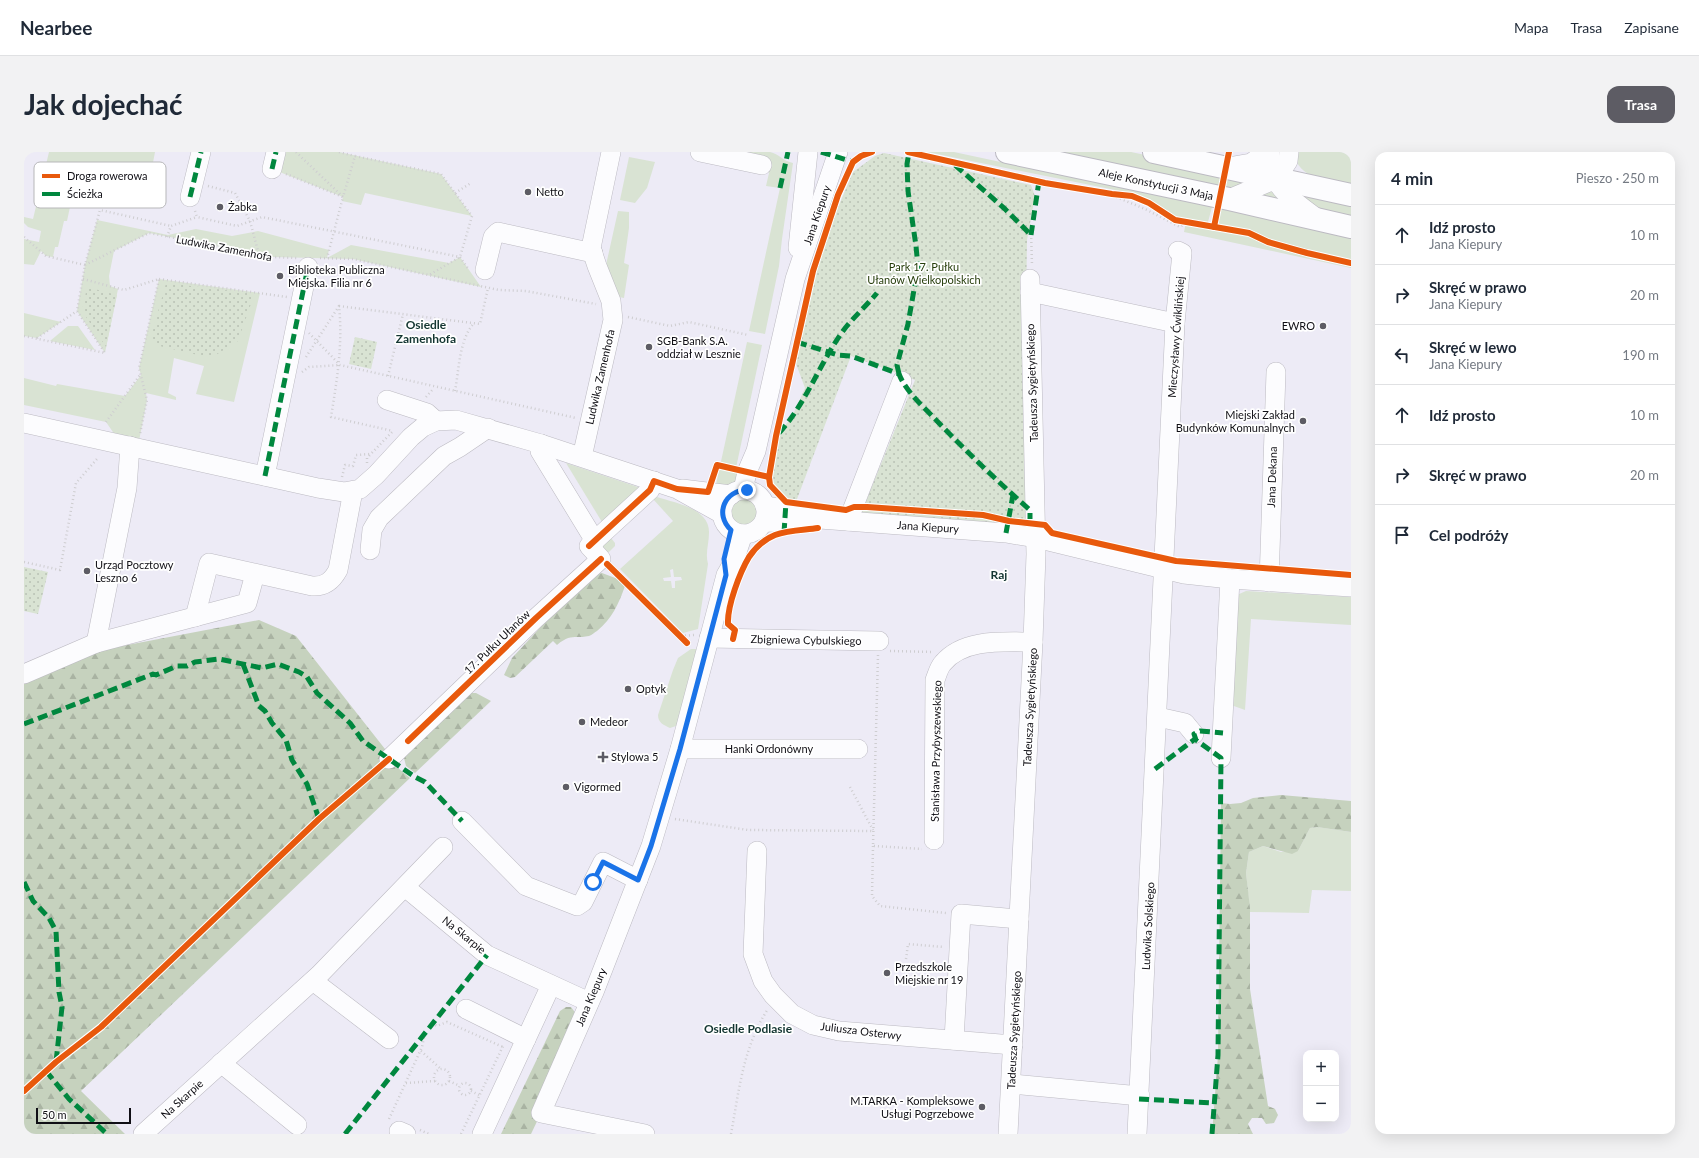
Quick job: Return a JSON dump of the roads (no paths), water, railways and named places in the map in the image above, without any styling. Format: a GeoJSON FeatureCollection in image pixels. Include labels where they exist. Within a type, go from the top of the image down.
{"type":"FeatureCollection","features":[{"type":"Feature","properties":{"kind":"main road","name":"Aleje Konstytucji 3 Maja"},"geometry":{"type":"LineString","coordinates":[[1007,152],[1229,199],[1351,227]]}},
{"type":"Feature","properties":{"kind":"main road"},"geometry":{"type":"LineString","coordinates":[[1154,152],[1351,195]]}},
{"type":"Feature","properties":{"kind":"street"},"geometry":{"type":"LineString","coordinates":[[192,190],[201,152]]}},
{"type":"Feature","properties":{"kind":"street","name":"Ludwika Zamenhofa"},"geometry":{"type":"LineString","coordinates":[[582,457],[613,320],[611,301],[591,248],[611,152]]}},
{"type":"Feature","properties":{"kind":"street"},"geometry":{"type":"LineString","coordinates":[[700,152],[762,166]]}},
{"type":"Feature","properties":{"kind":"street","name":"Jana Kiepury"},"geometry":{"type":"LineString","coordinates":[[795,279],[808,152]]}},
{"type":"Feature","properties":{"kind":"street","name":"Jana Kiepury"},"geometry":{"type":"LineString","coordinates":[[752,501],[747,472],[756,451],[795,279],[838,152]]}},
{"type":"Feature","properties":{"kind":"street"},"geometry":{"type":"LineString","coordinates":[[1225,168],[1251,163],[1267,152]]}},
{"type":"Feature","properties":{"kind":"street"},"geometry":{"type":"LineString","coordinates":[[1270,152],[1271,168],[1276,179],[1289,197],[1320,220]]}},
{"type":"Feature","properties":{"kind":"street"},"geometry":{"type":"LineString","coordinates":[[1229,199],[1276,179],[1289,157]]}},
{"type":"Feature","properties":{"kind":"street"},"geometry":{"type":"LineString","coordinates":[[1289,157],[1295,172],[1319,188]]}},
{"type":"Feature","properties":{"kind":"street"},"geometry":{"type":"LineString","coordinates":[[486,279],[493,237],[498,232],[593,253]]}},
{"type":"Feature","properties":{"kind":"street","name":"Mieczysławy Ćwiklińskiej"},"geometry":{"type":"LineString","coordinates":[[1164,570],[1176,323],[1182,253],[1178,251]]}},
{"type":"Feature","properties":{"kind":"street"},"geometry":{"type":"LineString","coordinates":[[265,476],[309,261]]}},
{"type":"Feature","properties":{"kind":"street","name":"Tadeusza Sygietyńskiego"},"geometry":{"type":"LineString","coordinates":[[1008,1134],[1012,1084],[1020,919],[1033,642],[1036,538],[1030,285],[1176,323]]}},
{"type":"Feature","properties":{"kind":"street","name":"Jana Dekana"},"geometry":{"type":"LineString","coordinates":[[1268,582],[1276,372]]}},
{"type":"Feature","properties":{"kind":"street"},"geometry":{"type":"LineString","coordinates":[[848,521],[902,381]]}},
{"type":"Feature","properties":{"kind":"street"},"geometry":{"type":"LineString","coordinates":[[387,400],[426,413],[436,421]]}},
{"type":"Feature","properties":{"kind":"street"},"geometry":{"type":"LineString","coordinates":[[347,487],[360,489],[376,475],[423,427],[436,421],[456,420],[541,444],[677,489],[752,501],[761,526],[753,532],[732,526],[677,489]]}},
{"type":"Feature","properties":{"kind":"street"},"geometry":{"type":"LineString","coordinates":[[24,423],[134,443],[318,488],[344,492],[347,487]]}},
{"type":"Feature","properties":{"kind":"street"},"geometry":{"type":"LineString","coordinates":[[370,550],[372,530],[379,518],[444,456],[488,428]]}},
{"type":"Feature","properties":{"kind":"street"},"geometry":{"type":"LineString","coordinates":[[96,643],[127,488],[134,443]]}},
{"type":"Feature","properties":{"kind":"street"},"geometry":{"type":"LineString","coordinates":[[541,444],[540,451],[595,548]]}},
{"type":"Feature","properties":{"kind":"street","name":"17. Pułku Ułanów"},"geometry":{"type":"LineString","coordinates":[[389,759],[536,618],[595,548],[650,490],[654,481]]}},
{"type":"Feature","properties":{"kind":"street"},"geometry":{"type":"LineString","coordinates":[[195,617],[208,563],[312,586],[328,584],[338,570],[347,487]]}},
{"type":"Feature","properties":{"kind":"street","name":"Jana Kiepury"},"geometry":{"type":"LineString","coordinates":[[645,1134],[541,1113],[589,1002],[651,846],[680,749],[705,636],[726,575],[734,561],[732,526],[725,502],[752,501],[802,523],[820,519],[1006,533],[1036,538]]}},
{"type":"Feature","properties":{"kind":"street"},"geometry":{"type":"LineString","coordinates":[[1036,538],[1164,570],[1202,577],[1351,587]]}},
{"type":"Feature","properties":{"kind":"street","name":"Ludwika Solskiego"},"geometry":{"type":"LineString","coordinates":[[1137,1134],[1164,570]]}},
{"type":"Feature","properties":{"kind":"street"},"geometry":{"type":"LineString","coordinates":[[24,674],[96,643],[247,603],[255,574]]}},
{"type":"Feature","properties":{"kind":"street"},"geometry":{"type":"LineString","coordinates":[[1221,758],[1230,579]]}},
{"type":"Feature","properties":{"kind":"street","name":"Zbigniewa Cybulskiego"},"geometry":{"type":"LineString","coordinates":[[705,636],[879,646]]}},
{"type":"Feature","properties":{"kind":"street","name":"Stanisława Przybyszewskiego"},"geometry":{"type":"LineString","coordinates":[[934,840],[935,680],[942,663],[956,653],[970,646],[986,643],[1033,642]]}},
{"type":"Feature","properties":{"kind":"street"},"geometry":{"type":"LineString","coordinates":[[1158,718],[1184,723],[1194,734]]}},
{"type":"Feature","properties":{"kind":"street","name":"Hanki Ordonówny"},"geometry":{"type":"LineString","coordinates":[[680,749],[858,749]]}},
{"type":"Feature","properties":{"kind":"street"},"geometry":{"type":"LineString","coordinates":[[462,821],[526,886],[577,906],[583,902],[603,862],[638,880]]}},
{"type":"Feature","properties":{"kind":"street","name":"Na Skarpie"},"geometry":{"type":"LineString","coordinates":[[143,1134],[313,981],[443,847]]}},
{"type":"Feature","properties":{"kind":"street","name":"Juliusza Osterwy"},"geometry":{"type":"LineString","coordinates":[[757,851],[753,954],[763,981],[778,1001],[792,1014],[812,1025],[839,1030],[1013,1045]]}},
{"type":"Feature","properties":{"kind":"street","name":"Na Skarpie"},"geometry":{"type":"LineString","coordinates":[[405,887],[487,955],[589,1002]]}},
{"type":"Feature","properties":{"kind":"street"},"geometry":{"type":"LineString","coordinates":[[954,1040],[961,914],[1020,919]]}},
{"type":"Feature","properties":{"kind":"street"},"geometry":{"type":"LineString","coordinates":[[313,981],[389,1039]]}},
{"type":"Feature","properties":{"kind":"street"},"geometry":{"type":"LineString","coordinates":[[482,1134],[551,984]]}},
{"type":"Feature","properties":{"kind":"street"},"geometry":{"type":"LineString","coordinates":[[466,1009],[526,1039]]}},
{"type":"Feature","properties":{"kind":"street"},"geometry":{"type":"LineString","coordinates":[[221,1063],[297,1125]]}},
{"type":"Feature","properties":{"kind":"street"},"geometry":{"type":"LineString","coordinates":[[1012,1084],[1140,1096]]}},
{"type":"Feature","properties":{"kind":"place","name":"Netto"},"geometry":{"type":"Point","coordinates":[528,192]}},
{"type":"Feature","properties":{"kind":"place","name":"Żabka"},"geometry":{"type":"Point","coordinates":[220,207]}},
{"type":"Feature","properties":{"kind":"place","name":"Biblioteka Publiczna Miejska. Filia nr 6"},"geometry":{"type":"Point","coordinates":[280,276]}},
{"type":"Feature","properties":{"kind":"place","name":"EWRO"},"geometry":{"type":"Point","coordinates":[1323,326]}},
{"type":"Feature","properties":{"kind":"place","name":"SGB-Bank S.A. oddział w Lesznie"},"geometry":{"type":"Point","coordinates":[649,347]}},
{"type":"Feature","properties":{"kind":"place","name":"Miejski Zakład Budynków Komunalnych"},"geometry":{"type":"Point","coordinates":[1303,421]}},
{"type":"Feature","properties":{"kind":"place","name":"Urząd Pocztowy Leszno 6"},"geometry":{"type":"Point","coordinates":[87,571]}},
{"type":"Feature","properties":{"kind":"place","name":"Optyk"},"geometry":{"type":"Point","coordinates":[628,689]}},
{"type":"Feature","properties":{"kind":"place","name":"Medeor"},"geometry":{"type":"Point","coordinates":[582,722]}},
{"type":"Feature","properties":{"kind":"place","name":"Stylowa 5"},"geometry":{"type":"Point","coordinates":[603,757]}},
{"type":"Feature","properties":{"kind":"place","name":"Vigormed"},"geometry":{"type":"Point","coordinates":[566,787]}},
{"type":"Feature","properties":{"kind":"place","name":"Przedszkole Miejskie nr 19"},"geometry":{"type":"Point","coordinates":[887,973]}},
{"type":"Feature","properties":{"kind":"place","name":"M.TARKA - Kompleksowe Usługi Pogrzebowe"},"geometry":{"type":"Point","coordinates":[982,1107]}},
{"type":"Feature","properties":{"kind":"district","name":"Osiedle Zamenhofa"},"geometry":{"type":"Point","coordinates":[426,332]}},
{"type":"Feature","properties":{"kind":"district","name":"Raj"},"geometry":{"type":"Point","coordinates":[999,575]}},
{"type":"Feature","properties":{"kind":"district","name":"Osiedle Podlasie"},"geometry":{"type":"Point","coordinates":[748,1029]}},
{"type":"Feature","properties":{"kind":"park label","name":"Park 17. Pułku Ułanów Wielkopolskich"},"geometry":{"type":"Point","coordinates":[924,273]}}]}
